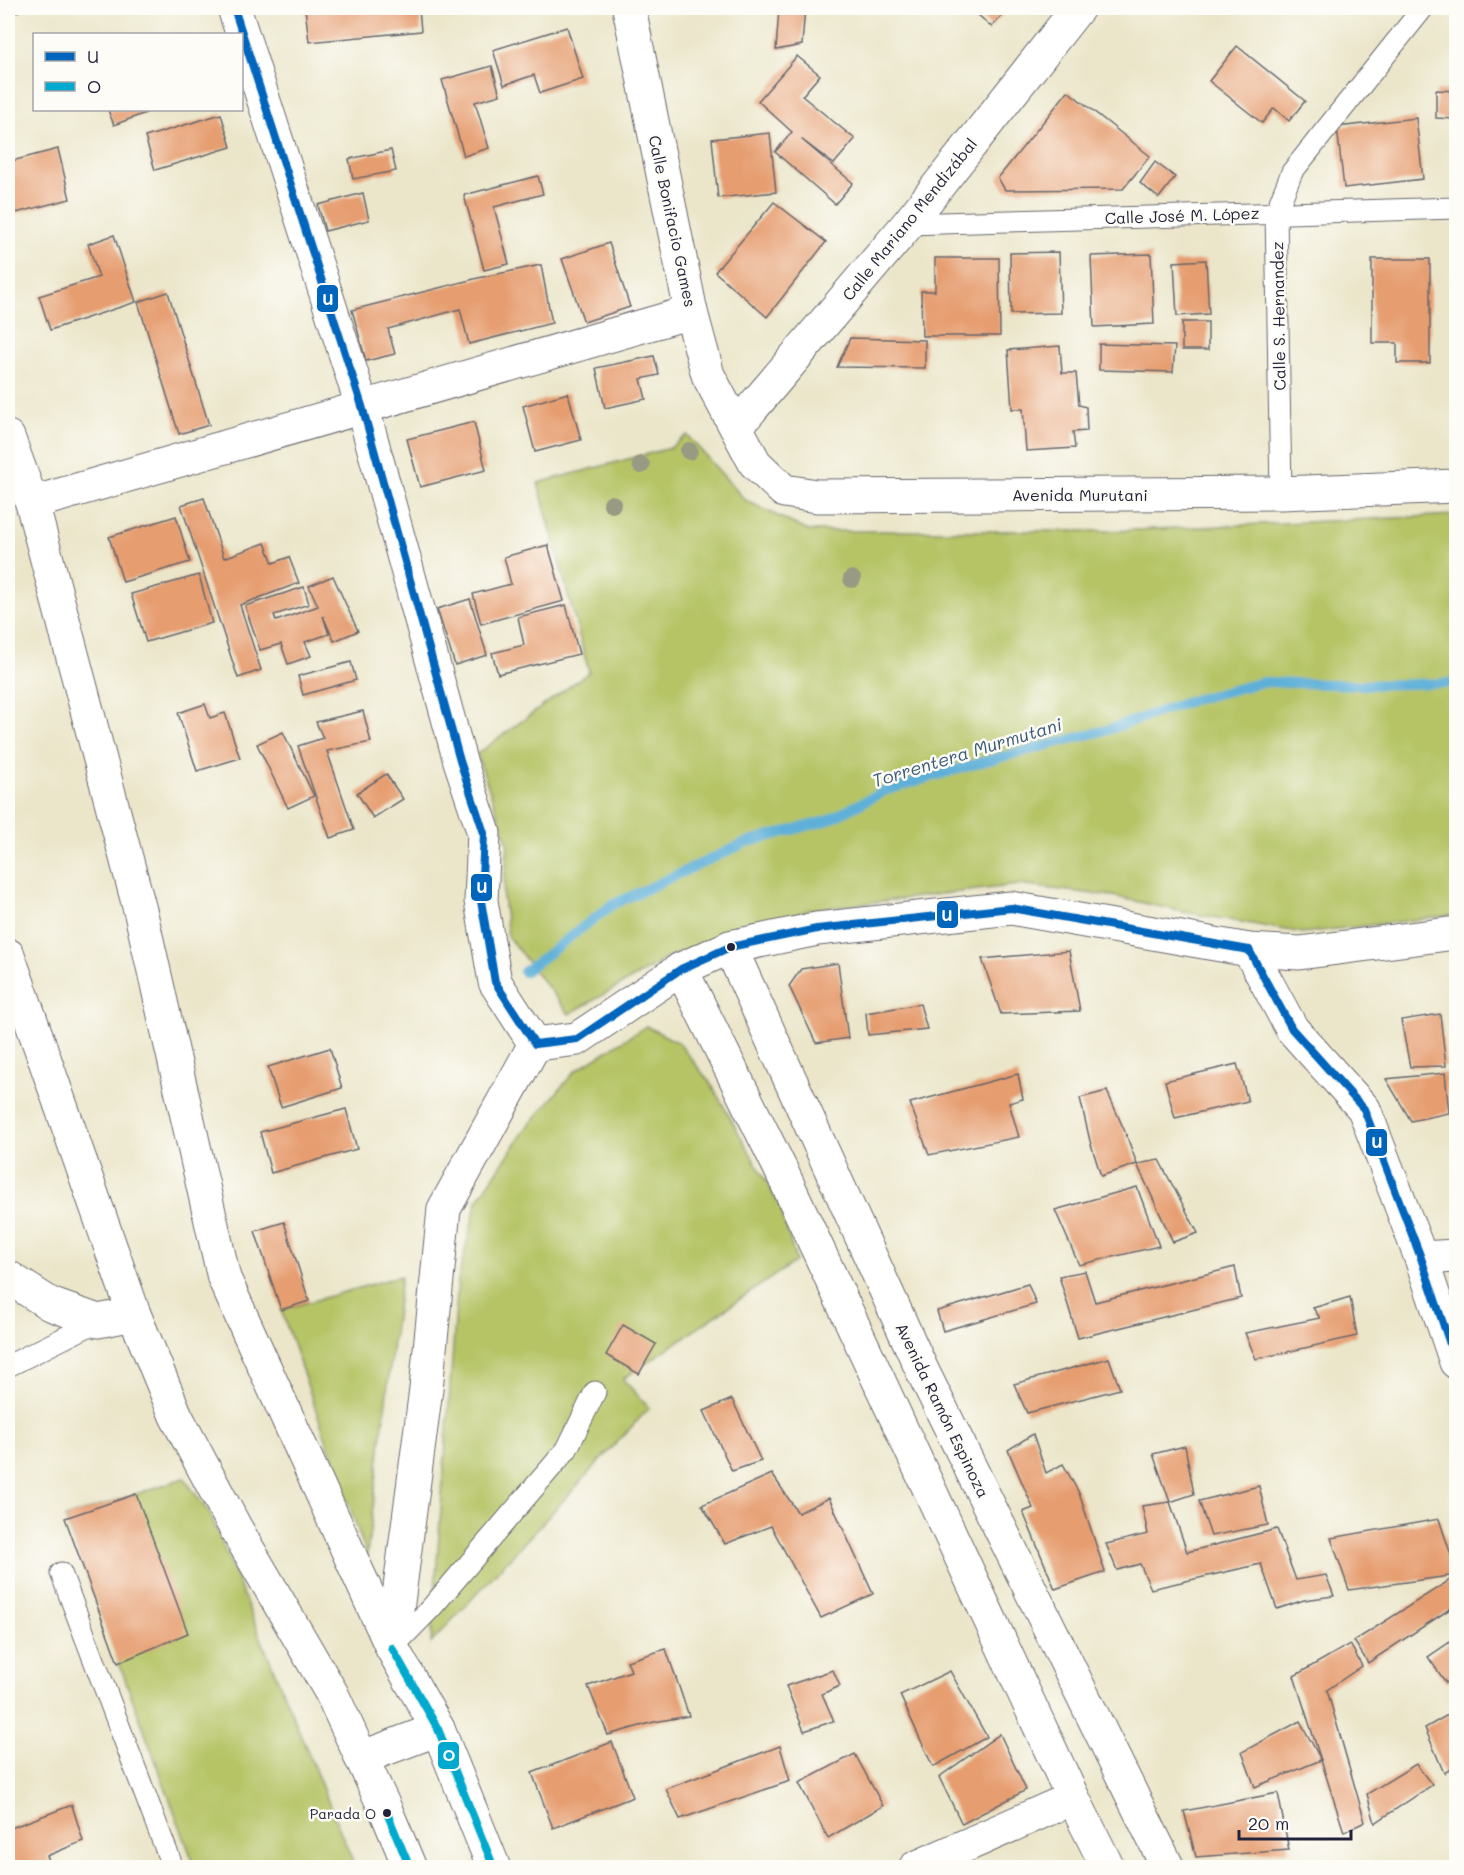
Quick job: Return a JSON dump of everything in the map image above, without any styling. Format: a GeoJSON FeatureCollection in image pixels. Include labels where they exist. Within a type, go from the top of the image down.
{"type":"FeatureCollection","features":[{"type":"Feature","properties":{"kind":"street"},"geometry":{"type":"LineString","coordinates":[[234,8],[242,33]]}},
{"type":"Feature","properties":{"kind":"street","name":"Calle Bonifacio Games"},"geometry":{"type":"LineString","coordinates":[[629,8],[692,312],[708,375],[736,427]]}},
{"type":"Feature","properties":{"kind":"street","name":"Calle Mariano Mendizábal"},"geometry":{"type":"LineString","coordinates":[[736,427],[908,224],[1078,8]]}},
{"type":"Feature","properties":{"kind":"street"},"geometry":{"type":"LineString","coordinates":[[243,36],[362,406],[460,761],[484,833],[481,901],[495,982],[535,1044]]}},
{"type":"Feature","properties":{"kind":"street"},"geometry":{"type":"LineString","coordinates":[[32,503],[692,312]]}},
{"type":"Feature","properties":{"kind":"street","name":"Avenida Murutani"},"geometry":{"type":"LineString","coordinates":[[736,427],[755,463],[784,490],[816,495],[1281,493],[1456,486]]}},
{"type":"Feature","properties":{"kind":"street"},"geometry":{"type":"LineString","coordinates":[[8,437],[32,503],[141,914],[224,1278],[392,1648],[438,1729],[494,1868]]}},
{"type":"Feature","properties":{"kind":"street"},"geometry":{"type":"LineString","coordinates":[[535,1044],[577,1039],[681,969],[730,947],[817,929],[1011,908],[1249,950],[1299,953],[1456,933]]}},
{"type":"Feature","properties":{"kind":"street","name":"Avenida Ramón Espinoza"},"geometry":{"type":"LineString","coordinates":[[730,947],[922,1370],[1168,1868]]}},
{"type":"Feature","properties":{"kind":"street"},"geometry":{"type":"LineString","coordinates":[[1249,950],[1292,1029],[1364,1109],[1421,1258],[1456,1362]]}},
{"type":"Feature","properties":{"kind":"street"},"geometry":{"type":"LineString","coordinates":[[8,955],[134,1314],[176,1416],[235,1527],[332,1694],[410,1868]]}},
{"type":"Feature","properties":{"kind":"street"},"geometry":{"type":"LineString","coordinates":[[681,969],[780,1168],[1073,1798],[1108,1868]]}},
{"type":"Feature","properties":{"kind":"street"},"geometry":{"type":"LineString","coordinates":[[392,1648],[426,1389],[444,1209],[535,1044]]}},
{"type":"Feature","properties":{"kind":"street"},"geometry":{"type":"LineString","coordinates":[[1421,1258],[1456,1256]]}},
{"type":"Feature","properties":{"kind":"street"},"geometry":{"type":"LineString","coordinates":[[8,1277],[50,1305],[98,1321],[134,1314]]}},
{"type":"Feature","properties":{"kind":"street"},"geometry":{"type":"LineString","coordinates":[[361,1758],[438,1729]]}},
{"type":"Feature","properties":{"kind":"street"},"geometry":{"type":"LineString","coordinates":[[915,1868],[1073,1798]]}},
{"type":"Feature","properties":{"kind":"lane","name":"Calle S. Hernandez"},"geometry":{"type":"LineString","coordinates":[[1281,493],[1276,212],[1292,172],[1423,8]]}},
{"type":"Feature","properties":{"kind":"lane","name":"Calle José M. López"},"geometry":{"type":"LineString","coordinates":[[908,224],[1456,208]]}},
{"type":"Feature","properties":{"kind":"lane"},"geometry":{"type":"LineString","coordinates":[[8,1366],[98,1321]]}},
{"type":"Feature","properties":{"kind":"lane"},"geometry":{"type":"LineString","coordinates":[[392,1648],[432,1607],[567,1449],[595,1392]]}},
{"type":"Feature","properties":{"kind":"lane"},"geometry":{"type":"LineString","coordinates":[[61,1573],[173,1868]]}},
{"type":"Feature","properties":{"kind":"green space"},"geometry":{"type":"Polygon","coordinates":[[[687,435],[745,500],[808,531],[1115,531],[1456,515],[1456,915],[1303,933],[1184,912],[1113,896],[1018,885],[809,910],[679,952],[569,1014],[508,937],[503,896],[508,844],[477,754],[589,672],[538,483],[670,448],[687,435]]]}},
{"type":"Feature","properties":{"kind":"green space"},"geometry":{"type":"Polygon","coordinates":[[[646,1026],[679,1043],[711,1084],[779,1204],[796,1261],[623,1379],[649,1408],[431,1643],[458,1280],[477,1201],[525,1130],[575,1071],[646,1026]]]}},
{"type":"Feature","properties":{"kind":"green space"},"geometry":{"type":"Polygon","coordinates":[[[401,1276],[367,1556],[281,1310],[401,1276]]]}},
{"type":"Feature","properties":{"kind":"green space"},"geometry":{"type":"Polygon","coordinates":[[[184,1478],[210,1514],[355,1867],[195,1867],[65,1518],[184,1478]]]}},
{"type":"Feature","properties":{"kind":"building"},"geometry":{"type":"Polygon","coordinates":[[[8,8],[20,8],[21,10],[8,16],[8,8]]]}},
{"type":"Feature","properties":{"kind":"building"},"geometry":{"type":"Polygon","coordinates":[[[305,8],[419,8],[421,31],[309,42],[305,8]]]}},
{"type":"Feature","properties":{"kind":"building"},"geometry":{"type":"Polygon","coordinates":[[[779,8],[805,8],[802,45],[776,50],[779,8]]]}},
{"type":"Feature","properties":{"kind":"building"},"geometry":{"type":"Polygon","coordinates":[[[970,8],[1008,8],[992,27],[970,8]]]}},
{"type":"Feature","properties":{"kind":"building"},"geometry":{"type":"Polygon","coordinates":[[[567,27],[583,79],[540,93],[534,75],[504,85],[493,50],[567,27]]]}},
{"type":"Feature","properties":{"kind":"building"},"geometry":{"type":"Polygon","coordinates":[[[1237,46],[1305,101],[1289,121],[1274,108],[1262,123],[1209,81],[1237,46]]]}},
{"type":"Feature","properties":{"kind":"building"},"geometry":{"type":"Polygon","coordinates":[[[797,56],[820,75],[802,96],[855,139],[834,164],[801,139],[853,183],[835,204],[775,152],[792,132],[758,101],[797,56]]]}},
{"type":"Feature","properties":{"kind":"building"},"geometry":{"type":"Polygon","coordinates":[[[492,66],[500,95],[475,102],[489,148],[464,156],[442,80],[492,66]]]}},
{"type":"Feature","properties":{"kind":"building"},"geometry":{"type":"Polygon","coordinates":[[[1436,90],[1456,91],[1456,119],[1436,118],[1436,90]]]}},
{"type":"Feature","properties":{"kind":"building"},"geometry":{"type":"Polygon","coordinates":[[[1068,91],[1150,156],[1123,189],[1005,190],[998,178],[1068,91]]]}},
{"type":"Feature","properties":{"kind":"building"},"geometry":{"type":"Polygon","coordinates":[[[108,111],[150,111],[114,125],[108,111]]]}},
{"type":"Feature","properties":{"kind":"building"},"geometry":{"type":"Polygon","coordinates":[[[221,114],[231,147],[155,170],[145,137],[221,114]]]}},
{"type":"Feature","properties":{"kind":"building"},"geometry":{"type":"Polygon","coordinates":[[[1416,118],[1423,179],[1344,188],[1337,127],[1416,118]]]}},
{"type":"Feature","properties":{"kind":"building"},"geometry":{"type":"Polygon","coordinates":[[[770,133],[776,192],[718,198],[712,139],[770,133]]]}},
{"type":"Feature","properties":{"kind":"building"},"geometry":{"type":"Polygon","coordinates":[[[58,149],[70,199],[8,215],[8,162],[58,149]]]}},
{"type":"Feature","properties":{"kind":"building"},"geometry":{"type":"Polygon","coordinates":[[[391,150],[396,171],[353,179],[349,159],[391,150]]]}},
{"type":"Feature","properties":{"kind":"building"},"geometry":{"type":"Polygon","coordinates":[[[1155,162],[1175,177],[1159,198],[1140,183],[1155,162]]]}},
{"type":"Feature","properties":{"kind":"building"},"geometry":{"type":"Polygon","coordinates":[[[538,176],[543,194],[494,207],[509,264],[484,270],[464,195],[538,176]]]}},
{"type":"Feature","properties":{"kind":"building"},"geometry":{"type":"Polygon","coordinates":[[[363,193],[369,220],[325,231],[318,205],[363,193]]]}},
{"type":"Feature","properties":{"kind":"building"},"geometry":{"type":"Polygon","coordinates":[[[774,202],[826,242],[767,317],[715,272],[774,202]]]}},
{"type":"Feature","properties":{"kind":"building"},"geometry":{"type":"Polygon","coordinates":[[[114,235],[136,302],[50,330],[39,296],[99,277],[88,244],[114,235]]]}},
{"type":"Feature","properties":{"kind":"building"},"geometry":{"type":"Polygon","coordinates":[[[609,243],[630,307],[584,322],[562,259],[609,243]]]}},
{"type":"Feature","properties":{"kind":"building"},"geometry":{"type":"Polygon","coordinates":[[[1059,252],[1061,313],[1011,314],[1010,253],[1059,252]]]}},
{"type":"Feature","properties":{"kind":"building"},"geometry":{"type":"Polygon","coordinates":[[[1151,254],[1154,324],[1094,327],[1091,256],[1151,254]]]}},
{"type":"Feature","properties":{"kind":"building"},"geometry":{"type":"Polygon","coordinates":[[[935,258],[999,258],[1000,336],[922,336],[921,291],[935,291],[935,258]]]}},
{"type":"Feature","properties":{"kind":"building"},"geometry":{"type":"Polygon","coordinates":[[[1372,259],[1430,259],[1430,363],[1397,363],[1397,343],[1372,343],[1372,259]]]}},
{"type":"Feature","properties":{"kind":"building"},"geometry":{"type":"Polygon","coordinates":[[[1206,260],[1209,314],[1177,316],[1174,262],[1206,260]]]}},
{"type":"Feature","properties":{"kind":"building"},"geometry":{"type":"Polygon","coordinates":[[[541,265],[552,323],[469,344],[460,309],[388,329],[395,354],[366,361],[352,310],[478,278],[541,265]]]}},
{"type":"Feature","properties":{"kind":"building"},"geometry":{"type":"Polygon","coordinates":[[[168,292],[209,425],[179,434],[138,302],[168,292]]]}},
{"type":"Feature","properties":{"kind":"building"},"geometry":{"type":"Polygon","coordinates":[[[1182,322],[1208,322],[1208,350],[1182,350],[1182,322]]]}},
{"type":"Feature","properties":{"kind":"building"},"geometry":{"type":"Polygon","coordinates":[[[850,338],[925,340],[925,368],[837,367],[850,338]]]}},
{"type":"Feature","properties":{"kind":"building"},"geometry":{"type":"Polygon","coordinates":[[[1099,344],[1175,346],[1173,372],[1099,370],[1099,344]]]}},
{"type":"Feature","properties":{"kind":"building"},"geometry":{"type":"Polygon","coordinates":[[[1060,346],[1062,373],[1076,373],[1079,405],[1086,407],[1087,431],[1073,432],[1075,448],[1026,451],[1023,409],[1012,409],[1008,350],[1060,346]]]}},
{"type":"Feature","properties":{"kind":"building"},"geometry":{"type":"Polygon","coordinates":[[[654,356],[659,375],[641,379],[646,399],[605,408],[596,368],[654,356]]]}},
{"type":"Feature","properties":{"kind":"building"},"geometry":{"type":"Polygon","coordinates":[[[568,393],[581,440],[535,452],[523,406],[568,393]]]}},
{"type":"Feature","properties":{"kind":"building"},"geometry":{"type":"Polygon","coordinates":[[[474,422],[486,470],[420,487],[407,439],[474,422]]]}},
{"type":"Feature","properties":{"kind":"building"},"geometry":{"type":"Polygon","coordinates":[[[204,498],[224,558],[265,543],[273,563],[289,557],[299,583],[240,605],[261,670],[238,678],[181,505],[204,498]]]}},
{"type":"Feature","properties":{"kind":"building"},"geometry":{"type":"Polygon","coordinates":[[[176,516],[190,562],[123,582],[109,537],[176,516]]]}},
{"type":"Feature","properties":{"kind":"building"},"geometry":{"type":"Polygon","coordinates":[[[548,545],[564,601],[481,624],[473,594],[511,584],[504,557],[548,545]]]}},
{"type":"Feature","properties":{"kind":"building"},"geometry":{"type":"Polygon","coordinates":[[[199,575],[212,623],[146,642],[131,594],[199,575]]]}},
{"type":"Feature","properties":{"kind":"building"},"geometry":{"type":"Polygon","coordinates":[[[333,576],[358,631],[334,641],[323,616],[329,634],[305,642],[311,656],[288,664],[281,644],[260,650],[245,606],[304,587],[309,604],[274,615],[276,621],[318,606],[309,586],[333,576]]]}},
{"type":"Feature","properties":{"kind":"building"},"geometry":{"type":"Polygon","coordinates":[[[470,599],[487,655],[455,665],[437,609],[470,599]]]}},
{"type":"Feature","properties":{"kind":"building"},"geometry":{"type":"Polygon","coordinates":[[[566,605],[579,654],[498,674],[492,653],[524,645],[518,617],[566,605]]]}},
{"type":"Feature","properties":{"kind":"building"},"geometry":{"type":"Polygon","coordinates":[[[351,662],[356,680],[303,695],[298,676],[351,662]]]}},
{"type":"Feature","properties":{"kind":"building"},"geometry":{"type":"Polygon","coordinates":[[[205,704],[210,718],[225,713],[240,758],[197,771],[178,713],[205,704]]]}},
{"type":"Feature","properties":{"kind":"building"},"geometry":{"type":"Polygon","coordinates":[[[363,711],[371,742],[327,751],[354,830],[330,838],[298,746],[323,738],[316,722],[363,711]]]}},
{"type":"Feature","properties":{"kind":"building"},"geometry":{"type":"Polygon","coordinates":[[[283,732],[314,796],[288,808],[257,744],[283,732]]]}},
{"type":"Feature","properties":{"kind":"building"},"geometry":{"type":"Polygon","coordinates":[[[386,774],[403,799],[373,818],[357,793],[386,774]]]}},
{"type":"Feature","properties":{"kind":"building"},"geometry":{"type":"Polygon","coordinates":[[[1069,951],[1080,1011],[1001,1014],[982,959],[1069,951]]]}},
{"type":"Feature","properties":{"kind":"building"},"geometry":{"type":"Polygon","coordinates":[[[838,963],[848,1038],[816,1043],[789,986],[801,969],[838,963]]]}},
{"type":"Feature","properties":{"kind":"building"},"geometry":{"type":"Polygon","coordinates":[[[920,1004],[927,1029],[868,1035],[866,1013],[920,1004]]]}},
{"type":"Feature","properties":{"kind":"building"},"geometry":{"type":"Polygon","coordinates":[[[1440,1014],[1446,1066],[1410,1067],[1401,1020],[1440,1014]]]}},
{"type":"Feature","properties":{"kind":"building"},"geometry":{"type":"Polygon","coordinates":[[[330,1048],[342,1088],[281,1107],[268,1067],[330,1048]]]}},
{"type":"Feature","properties":{"kind":"building"},"geometry":{"type":"Polygon","coordinates":[[[1237,1064],[1248,1101],[1175,1118],[1165,1081],[1237,1064]]]}},
{"type":"Feature","properties":{"kind":"building"},"geometry":{"type":"Polygon","coordinates":[[[1445,1073],[1449,1113],[1411,1121],[1386,1079],[1445,1073]]]}},
{"type":"Feature","properties":{"kind":"building"},"geometry":{"type":"Polygon","coordinates":[[[1018,1074],[1023,1099],[1009,1103],[1019,1137],[929,1155],[910,1103],[1018,1074]]]}},
{"type":"Feature","properties":{"kind":"building"},"geometry":{"type":"Polygon","coordinates":[[[1452,1084],[1456,1084],[1456,1119],[1452,1119],[1452,1084]]]}},
{"type":"Feature","properties":{"kind":"building"},"geometry":{"type":"Polygon","coordinates":[[[1107,1091],[1137,1164],[1101,1176],[1080,1098],[1107,1091]]]}},
{"type":"Feature","properties":{"kind":"building"},"geometry":{"type":"Polygon","coordinates":[[[346,1109],[357,1149],[271,1173],[260,1132],[346,1109]]]}},
{"type":"Feature","properties":{"kind":"building"},"geometry":{"type":"Polygon","coordinates":[[[1159,1160],[1198,1233],[1173,1242],[1137,1164],[1159,1160]]]}},
{"type":"Feature","properties":{"kind":"building"},"geometry":{"type":"Polygon","coordinates":[[[1137,1187],[1159,1246],[1079,1265],[1055,1210],[1137,1187]]]}},
{"type":"Feature","properties":{"kind":"building"},"geometry":{"type":"Polygon","coordinates":[[[284,1222],[309,1301],[281,1310],[255,1231],[284,1222]]]}},
{"type":"Feature","properties":{"kind":"building"},"geometry":{"type":"Polygon","coordinates":[[[1235,1267],[1241,1298],[1078,1338],[1059,1276],[1085,1271],[1095,1302],[1235,1267]]]}},
{"type":"Feature","properties":{"kind":"building"},"geometry":{"type":"Polygon","coordinates":[[[1028,1284],[1036,1304],[943,1331],[937,1311],[1028,1284]]]}},
{"type":"Feature","properties":{"kind":"building"},"geometry":{"type":"Polygon","coordinates":[[[1350,1297],[1357,1336],[1256,1359],[1245,1333],[1320,1318],[1313,1308],[1350,1297]]]}},
{"type":"Feature","properties":{"kind":"building"},"geometry":{"type":"Polygon","coordinates":[[[623,1325],[656,1344],[639,1374],[606,1355],[623,1325]]]}},
{"type":"Feature","properties":{"kind":"building"},"geometry":{"type":"Polygon","coordinates":[[[1109,1358],[1120,1389],[1027,1413],[1014,1384],[1109,1358]]]}},
{"type":"Feature","properties":{"kind":"building"},"geometry":{"type":"Polygon","coordinates":[[[732,1399],[761,1461],[732,1471],[704,1411],[732,1399]]]}},
{"type":"Feature","properties":{"kind":"building"},"geometry":{"type":"Polygon","coordinates":[[[1033,1434],[1046,1473],[1063,1464],[1079,1493],[1105,1572],[1055,1589],[1023,1512],[1033,1508],[1008,1450],[1033,1434]]]}},
{"type":"Feature","properties":{"kind":"building"},"geometry":{"type":"Polygon","coordinates":[[[1185,1446],[1194,1494],[1170,1502],[1153,1454],[1185,1446]]]}},
{"type":"Feature","properties":{"kind":"building"},"geometry":{"type":"Polygon","coordinates":[[[772,1474],[798,1513],[829,1498],[873,1594],[821,1618],[771,1526],[725,1544],[702,1505],[772,1474]]]}},
{"type":"Feature","properties":{"kind":"building"},"geometry":{"type":"Polygon","coordinates":[[[1259,1486],[1268,1525],[1211,1536],[1199,1501],[1259,1486]]]}},
{"type":"Feature","properties":{"kind":"building"},"geometry":{"type":"Polygon","coordinates":[[[136,1494],[188,1633],[118,1663],[65,1518],[136,1494]]]}},
{"type":"Feature","properties":{"kind":"building"},"geometry":{"type":"Polygon","coordinates":[[[1170,1502],[1187,1552],[1277,1529],[1296,1580],[1326,1575],[1334,1596],[1304,1600],[1277,1609],[1261,1564],[1151,1589],[1140,1564],[1117,1570],[1106,1544],[1148,1534],[1142,1506],[1170,1502]]]}},
{"type":"Feature","properties":{"kind":"building"},"geometry":{"type":"Polygon","coordinates":[[[1439,1519],[1456,1575],[1349,1590],[1331,1538],[1439,1519]]]}},
{"type":"Feature","properties":{"kind":"building"},"geometry":{"type":"Polygon","coordinates":[[[1456,1576],[1456,1605],[1368,1663],[1354,1641],[1456,1576]]]}},
{"type":"Feature","properties":{"kind":"building"},"geometry":{"type":"Polygon","coordinates":[[[1456,1638],[1456,1676],[1446,1683],[1428,1657],[1456,1638]]]}},
{"type":"Feature","properties":{"kind":"building"},"geometry":{"type":"Polygon","coordinates":[[[1350,1644],[1362,1666],[1327,1690],[1365,1822],[1344,1832],[1294,1676],[1350,1644]]]}},
{"type":"Feature","properties":{"kind":"building"},"geometry":{"type":"Polygon","coordinates":[[[666,1649],[689,1716],[654,1722],[608,1735],[588,1686],[631,1671],[627,1661],[666,1649]]]}},
{"type":"Feature","properties":{"kind":"building"},"geometry":{"type":"Polygon","coordinates":[[[833,1670],[840,1686],[822,1694],[834,1721],[804,1731],[786,1686],[833,1670]]]}},
{"type":"Feature","properties":{"kind":"building"},"geometry":{"type":"Polygon","coordinates":[[[950,1671],[987,1737],[933,1767],[900,1695],[950,1671]]]}},
{"type":"Feature","properties":{"kind":"building"},"geometry":{"type":"Polygon","coordinates":[[[1456,1710],[1456,1766],[1444,1773],[1425,1728],[1456,1710]]]}},
{"type":"Feature","properties":{"kind":"building"},"geometry":{"type":"Polygon","coordinates":[[[1300,1721],[1321,1760],[1255,1787],[1242,1752],[1300,1721]]]}},
{"type":"Feature","properties":{"kind":"building"},"geometry":{"type":"Polygon","coordinates":[[[1000,1734],[1026,1790],[962,1824],[939,1777],[1000,1734]]]}},
{"type":"Feature","properties":{"kind":"building"},"geometry":{"type":"Polygon","coordinates":[[[612,1742],[633,1797],[553,1828],[532,1773],[612,1742]]]}},
{"type":"Feature","properties":{"kind":"building"},"geometry":{"type":"Polygon","coordinates":[[[780,1746],[790,1781],[680,1819],[666,1789],[780,1746]]]}},
{"type":"Feature","properties":{"kind":"building"},"geometry":{"type":"Polygon","coordinates":[[[855,1754],[883,1806],[828,1838],[799,1783],[855,1754]]]}},
{"type":"Feature","properties":{"kind":"building"},"geometry":{"type":"Polygon","coordinates":[[[1416,1764],[1432,1785],[1375,1823],[1367,1794],[1416,1764]]]}},
{"type":"Feature","properties":{"kind":"building"},"geometry":{"type":"Polygon","coordinates":[[[1278,1793],[1289,1850],[1196,1857],[1184,1811],[1278,1793]]]}},
{"type":"Feature","properties":{"kind":"building"},"geometry":{"type":"Polygon","coordinates":[[[72,1805],[83,1841],[47,1856],[52,1868],[14,1868],[8,1849],[8,1829],[72,1805]]]}},
{"type":"Feature","properties":{"kind":"waterway","name":"Torrentera Murmutani"},"geometry":{"type":"LineString","coordinates":[[524,972],[612,905],[745,843],[829,820],[884,791],[982,762],[1110,729],[1193,700],[1263,682],[1361,685],[1456,683]]}},
{"type":"Feature","properties":{"kind":"transit line","name":"U"},"geometry":{"type":"LineString","coordinates":[[234,8],[242,33]]}},
{"type":"Feature","properties":{"kind":"transit line","name":"U"},"geometry":{"type":"LineString","coordinates":[[243,36],[362,406],[460,761],[484,833],[481,901],[495,982],[535,1044],[577,1039],[681,969],[730,947],[817,929],[1011,908],[1249,950]]}},
{"type":"Feature","properties":{"kind":"transit line","name":"U"},"geometry":{"type":"LineString","coordinates":[[1249,950],[1292,1029],[1364,1109],[1421,1258],[1456,1362]]}},
{"type":"Feature","properties":{"kind":"transit line","name":"O"},"geometry":{"type":"LineString","coordinates":[[392,1648],[438,1729],[494,1868]]}},
{"type":"Feature","properties":{"kind":"transit line","name":"O"},"geometry":{"type":"LineString","coordinates":[[387,1813],[410,1868]]}},
{"type":"Feature","properties":{"kind":"place","name":"Parada O"},"geometry":{"type":"Point","coordinates":[387,1813]}}]}
